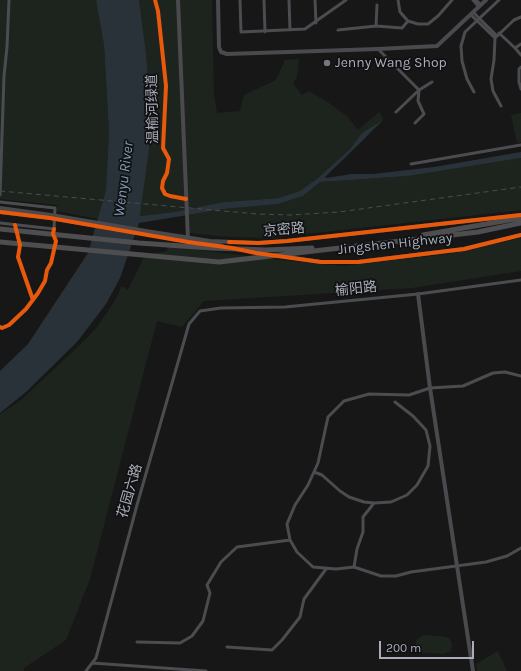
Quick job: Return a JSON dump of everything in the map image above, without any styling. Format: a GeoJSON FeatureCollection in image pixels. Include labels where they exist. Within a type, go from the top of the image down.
{"type":"FeatureCollection","features":[{"type":"Feature","properties":{"kind":"highway"},"geometry":{"type":"LineString","coordinates":[[0,228],[146,243],[211,248],[266,250],[318,248],[379,243],[521,218]]}},
{"type":"Feature","properties":{"kind":"highway"},"geometry":{"type":"LineString","coordinates":[[0,242],[219,262],[478,232],[521,223]]}},
{"type":"Feature","properties":{"kind":"main road"},"geometry":{"type":"LineString","coordinates":[[178,0],[188,240]]}},
{"type":"Feature","properties":{"kind":"main road"},"geometry":{"type":"LineString","coordinates":[[218,0],[220,47],[221,52],[227,54],[437,46],[486,0]]}},
{"type":"Feature","properties":{"kind":"main road","name":"京密路"},"geometry":{"type":"LineString","coordinates":[[0,208],[188,240],[258,243],[521,215]]}},
{"type":"Feature","properties":{"kind":"main road","name":"京密路"},"geometry":{"type":"LineString","coordinates":[[0,213],[50,217]]}},
{"type":"Feature","properties":{"kind":"main road","name":"Jingshen Highway"},"geometry":{"type":"LineString","coordinates":[[188,240],[321,262],[358,262],[464,249],[521,235]]}},
{"type":"Feature","properties":{"kind":"main road"},"geometry":{"type":"LineString","coordinates":[[418,294],[430,388],[473,671]]}},
{"type":"Feature","properties":{"kind":"street"},"geometry":{"type":"LineString","coordinates":[[0,195],[4,76],[9,0]]}},
{"type":"Feature","properties":{"kind":"street"},"geometry":{"type":"LineString","coordinates":[[240,0],[241,32],[305,29],[346,0]]}},
{"type":"Feature","properties":{"kind":"street"},"geometry":{"type":"LineString","coordinates":[[264,0],[264,32]]}},
{"type":"Feature","properties":{"kind":"street"},"geometry":{"type":"LineString","coordinates":[[289,0],[290,30]]}},
{"type":"Feature","properties":{"kind":"street"},"geometry":{"type":"LineString","coordinates":[[315,0],[316,22]]}},
{"type":"Feature","properties":{"kind":"street"},"geometry":{"type":"LineString","coordinates":[[398,0],[400,12],[408,21],[418,24],[428,24],[438,16],[451,0]]}},
{"type":"Feature","properties":{"kind":"street"},"geometry":{"type":"LineString","coordinates":[[475,0],[480,6]]}},
{"type":"Feature","properties":{"kind":"street"},"geometry":{"type":"LineString","coordinates":[[474,92],[467,79],[462,61],[461,46],[465,32],[499,0]]}},
{"type":"Feature","properties":{"kind":"street"},"geometry":{"type":"LineString","coordinates":[[376,26],[377,5]]}},
{"type":"Feature","properties":{"kind":"street"},"geometry":{"type":"LineString","coordinates":[[472,14],[515,48],[521,55]]}},
{"type":"Feature","properties":{"kind":"street"},"geometry":{"type":"LineString","coordinates":[[500,106],[492,91],[491,79],[497,35],[514,20],[521,17]]}},
{"type":"Feature","properties":{"kind":"street"},"geometry":{"type":"LineString","coordinates":[[338,30],[376,26],[402,28],[408,21]]}},
{"type":"Feature","properties":{"kind":"street"},"geometry":{"type":"LineString","coordinates":[[515,48],[521,44]]}},
{"type":"Feature","properties":{"kind":"street"},"geometry":{"type":"LineString","coordinates":[[378,49],[419,90]]}},
{"type":"Feature","properties":{"kind":"street"},"geometry":{"type":"LineString","coordinates":[[521,67],[519,69],[519,82],[521,89]]}},
{"type":"Feature","properties":{"kind":"street"},"geometry":{"type":"LineString","coordinates":[[396,112],[419,90],[432,82]]}},
{"type":"Feature","properties":{"kind":"street"},"geometry":{"type":"LineString","coordinates":[[415,123],[424,114],[418,101],[419,90]]}},
{"type":"Feature","properties":{"kind":"street"},"geometry":{"type":"LineString","coordinates":[[411,164],[521,145]]}},
{"type":"Feature","properties":{"kind":"street"},"geometry":{"type":"LineString","coordinates":[[0,202],[55,208],[54,229],[0,223]]}},
{"type":"Feature","properties":{"kind":"street","name":"榆阳路"},"geometry":{"type":"LineString","coordinates":[[194,317],[200,311],[221,308],[285,307],[418,294],[521,280]]}},
{"type":"Feature","properties":{"kind":"street","name":"花园六路"},"geometry":{"type":"LineString","coordinates":[[86,671],[96,658],[189,324],[194,317]]}},
{"type":"Feature","properties":{"kind":"street"},"geometry":{"type":"LineString","coordinates":[[521,376],[506,372],[493,373],[463,386],[430,388],[409,395],[369,394],[344,402],[328,417],[318,463],[308,486],[295,505],[288,524],[290,540],[297,552],[313,567],[336,569],[354,567],[381,576],[396,576],[411,572],[486,562],[507,556],[521,548]]}},
{"type":"Feature","properties":{"kind":"street"},"geometry":{"type":"LineString","coordinates":[[314,472],[322,475],[349,497],[364,502],[391,502],[407,495],[417,485],[428,466],[430,446],[426,430],[413,416],[395,402]]}},
{"type":"Feature","properties":{"kind":"street"},"geometry":{"type":"LineString","coordinates":[[354,567],[357,549],[363,532],[363,517],[374,503]]}},
{"type":"Feature","properties":{"kind":"street"},"geometry":{"type":"LineString","coordinates":[[137,642],[180,643],[192,636],[202,621],[210,593],[207,585],[221,562],[238,547],[290,540]]}},
{"type":"Feature","properties":{"kind":"street"},"geometry":{"type":"LineString","coordinates":[[227,647],[272,650],[282,640],[300,616],[304,599],[326,569]]}},
{"type":"Feature","properties":{"kind":"street"},"geometry":{"type":"LineString","coordinates":[[92,664],[206,671]]}},
{"type":"Feature","properties":{"kind":"shaded area"},"geometry":{"type":"Polygon","coordinates":[[[0,0],[96,0],[104,45],[109,132],[106,190],[98,219],[57,211],[57,205],[0,199],[0,0]]]}},
{"type":"Feature","properties":{"kind":"shaded area"},"geometry":{"type":"Polygon","coordinates":[[[139,0],[212,0],[214,94],[217,113],[240,111],[244,95],[276,80],[285,60],[299,59],[297,77],[293,83],[302,95],[309,91],[329,103],[347,116],[358,130],[379,112],[383,120],[362,133],[350,149],[318,178],[300,191],[279,198],[224,202],[174,212],[140,216],[152,127],[146,53],[139,0]]]}},
{"type":"Feature","properties":{"kind":"shaded area"},"geometry":{"type":"Polygon","coordinates":[[[521,113],[521,142],[517,143],[511,115],[521,113]]]}},
{"type":"Feature","properties":{"kind":"shaded area"},"geometry":{"type":"Polygon","coordinates":[[[521,158],[521,210],[270,238],[230,237],[190,233],[189,215],[224,209],[278,204],[303,196],[320,182],[408,176],[521,158]]]}},
{"type":"Feature","properties":{"kind":"shaded area"},"geometry":{"type":"Polygon","coordinates":[[[521,238],[521,271],[412,288],[204,301],[182,327],[157,321],[90,579],[66,640],[24,668],[24,671],[0,671],[0,414],[21,400],[98,326],[117,297],[121,287],[128,290],[145,255],[167,251],[168,246],[269,259],[343,266],[449,254],[521,238]]]}},
{"type":"Feature","properties":{"kind":"shaded area"},"geometry":{"type":"Polygon","coordinates":[[[424,635],[449,638],[452,644],[451,651],[444,654],[424,653],[419,651],[416,646],[416,641],[424,635]]]}},
{"type":"Feature","properties":{"kind":"shaded area"},"geometry":{"type":"Polygon","coordinates":[[[498,651],[507,671],[477,671],[476,664],[498,651]]]}},
{"type":"Feature","properties":{"kind":"water","name":"Wenyu River"},"geometry":{"type":"Polygon","coordinates":[[[96,0],[139,0],[146,53],[152,127],[140,216],[174,212],[224,202],[279,198],[300,191],[318,178],[350,149],[362,133],[383,120],[325,177],[327,178],[351,174],[373,174],[434,167],[521,152],[521,158],[408,176],[320,182],[303,196],[278,204],[224,209],[139,223],[120,278],[106,304],[77,342],[26,392],[0,413],[0,371],[28,344],[88,253],[106,190],[109,132],[104,45],[96,0]]]}},
{"type":"Feature","properties":{"kind":"railway"},"geometry":{"type":"LineString","coordinates":[[0,191],[257,214],[290,215],[339,212],[521,187]]}},
{"type":"Feature","properties":{"kind":"cycle path","name":"温榆河绿道"},"geometry":{"type":"LineString","coordinates":[[155,0],[158,11],[166,86],[163,148],[169,159],[167,173],[163,181],[162,188],[165,194],[186,199]]}},
{"type":"Feature","properties":{"kind":"cycle path"},"geometry":{"type":"LineString","coordinates":[[0,212],[50,218],[188,242],[321,262],[358,262],[464,249],[521,235]]}},
{"type":"Feature","properties":{"kind":"cycle path"},"geometry":{"type":"LineString","coordinates":[[229,242],[258,243],[287,241],[521,215]]}},
{"type":"Feature","properties":{"kind":"cycle path"},"geometry":{"type":"LineString","coordinates":[[15,225],[20,245],[18,257],[33,300]]}},
{"type":"Feature","properties":{"kind":"cycle path"},"geometry":{"type":"LineString","coordinates":[[0,327],[2,328],[9,325],[26,309],[45,281],[56,241],[53,234],[54,229]]}},
{"type":"Feature","properties":{"kind":"place","name":"Jenny Wang Shop"},"geometry":{"type":"Point","coordinates":[327,63]}}]}
